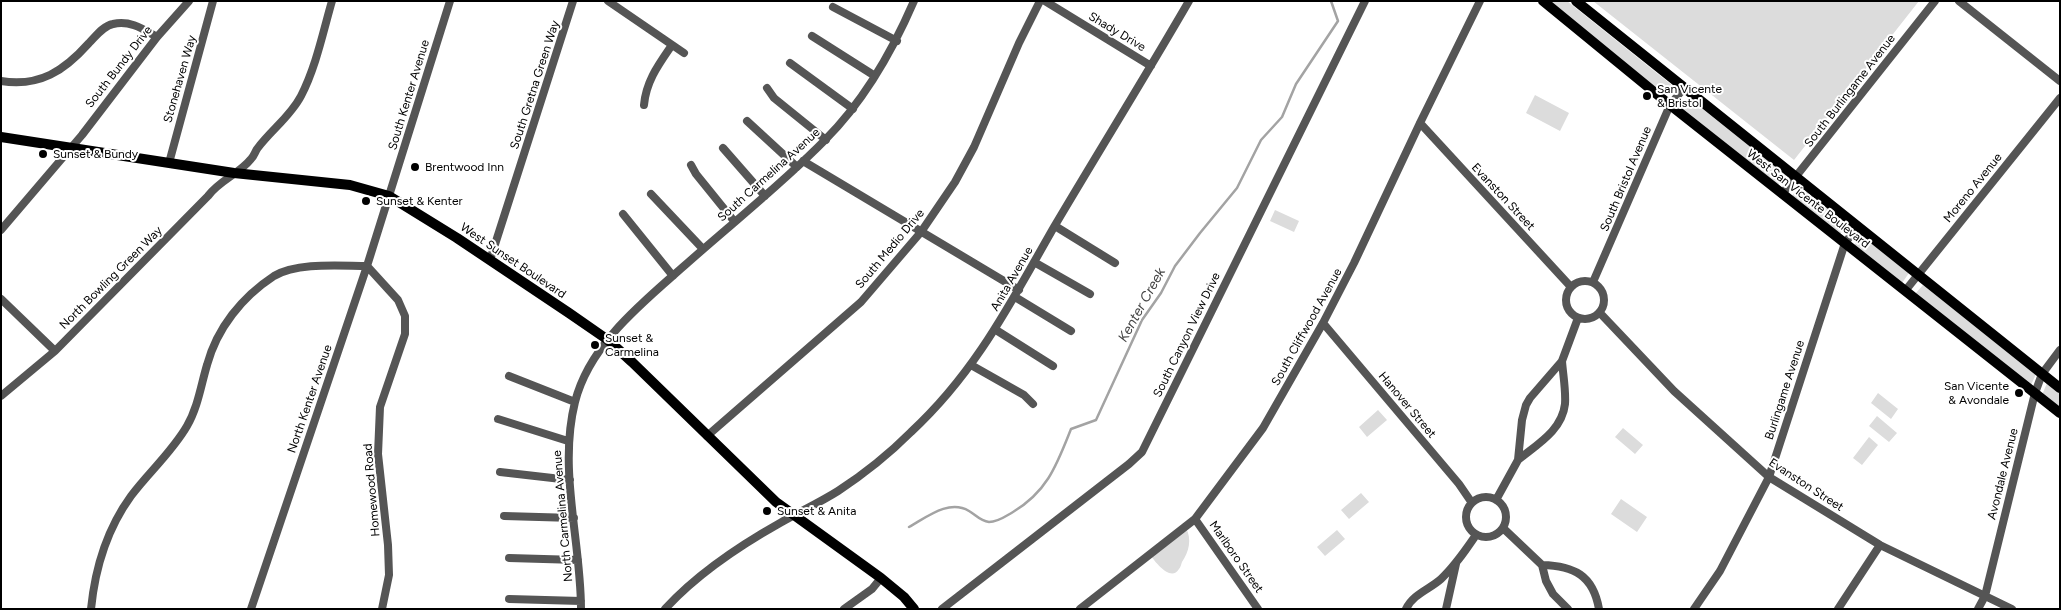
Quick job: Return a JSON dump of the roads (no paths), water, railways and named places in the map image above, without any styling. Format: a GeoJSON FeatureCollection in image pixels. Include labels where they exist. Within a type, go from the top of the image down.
{"type":"FeatureCollection","features":[{"type":"Feature","properties":{"kind":"main road","name":"West San Vicente Boulevard"},"geometry":{"type":"LineString","coordinates":[[1543,1],[1670,105],[2060,413]]}},
{"type":"Feature","properties":{"kind":"main road","name":"West San Vicente Boulevard"},"geometry":{"type":"LineString","coordinates":[[1576,1],[2060,388]]}},
{"type":"Feature","properties":{"kind":"main road","name":"West Sunset Boulevard"},"geometry":{"type":"LineString","coordinates":[[1,137],[234,173],[350,185],[389,196],[490,260],[608,340],[776,502],[881,578],[904,597],[914,609]]}},
{"type":"Feature","properties":{"kind":"street","name":"South Bundy Drive"},"geometry":{"type":"LineString","coordinates":[[1,230],[82,134],[156,37],[188,1]]}},
{"type":"Feature","properties":{"kind":"street","name":"Stonehaven Way"},"geometry":{"type":"LineString","coordinates":[[169,163],[213,1]]}},
{"type":"Feature","properties":{"kind":"street","name":"North Bowling Green Way"},"geometry":{"type":"LineString","coordinates":[[1,396],[55,351],[208,196],[215,186],[252,158],[257,149],[294,107],[301,96],[309,78],[332,1]]}},
{"type":"Feature","properties":{"kind":"street","name":"South Kenter Avenue"},"geometry":{"type":"LineString","coordinates":[[389,196],[450,1]]}},
{"type":"Feature","properties":{"kind":"street","name":"South Gretna Green Way"},"geometry":{"type":"LineString","coordinates":[[490,260],[574,1]]}},
{"type":"Feature","properties":{"kind":"street"},"geometry":{"type":"LineString","coordinates":[[608,1],[684,53]]}},
{"type":"Feature","properties":{"kind":"street","name":"South Carmelina Avenue"},"geometry":{"type":"LineString","coordinates":[[608,340],[638,307],[826,140],[853,109],[875,76],[897,41],[914,1]]}},
{"type":"Feature","properties":{"kind":"street","name":"South Medio Drive"},"geometry":{"type":"LineString","coordinates":[[707,436],[860,302],[921,232],[956,182],[974,147],[1019,43],[1040,1]]}},
{"type":"Feature","properties":{"kind":"street","name":"Shady Drive"},"geometry":{"type":"LineString","coordinates":[[1045,1],[1151,66]]}},
{"type":"Feature","properties":{"kind":"street","name":"Anita Avenue"},"geometry":{"type":"LineString","coordinates":[[665,609],[701,576],[731,554],[794,515],[836,492],[866,471],[928,416],[971,365],[996,330],[1055,226],[1190,1]]}},
{"type":"Feature","properties":{"kind":"street","name":"South Canyon View Drive"},"geometry":{"type":"LineString","coordinates":[[942,609],[1142,452],[1365,1]]}},
{"type":"Feature","properties":{"kind":"street","name":"South Cliffwood Avenue"},"geometry":{"type":"LineString","coordinates":[[1080,609],[1195,519],[1262,428],[1323,323],[1354,264],[1480,1]]}},
{"type":"Feature","properties":{"kind":"street","name":"South Burlingame Avenue"},"geometry":{"type":"LineString","coordinates":[[1782,194],[1935,1]]}},
{"type":"Feature","properties":{"kind":"street"},"geometry":{"type":"LineString","coordinates":[[1959,1],[2060,81]]}},
{"type":"Feature","properties":{"kind":"street"},"geometry":{"type":"LineString","coordinates":[[833,7],[897,41]]}},
{"type":"Feature","properties":{"kind":"street"},"geometry":{"type":"LineString","coordinates":[[1,81],[18,84],[36,81],[51,75],[66,65],[101,31],[111,24],[123,23],[137,26],[156,37]]}},
{"type":"Feature","properties":{"kind":"street"},"geometry":{"type":"LineString","coordinates":[[812,36],[875,76]]}},
{"type":"Feature","properties":{"kind":"street"},"geometry":{"type":"LineString","coordinates":[[644,105],[645,91],[651,76],[672,45]]}},
{"type":"Feature","properties":{"kind":"street"},"geometry":{"type":"LineString","coordinates":[[790,62],[853,109]]}},
{"type":"Feature","properties":{"kind":"street"},"geometry":{"type":"LineString","coordinates":[[767,88],[774,98],[826,140]]}},
{"type":"Feature","properties":{"kind":"street","name":"South Bristol Avenue"},"geometry":{"type":"LineString","coordinates":[[1593,282],[1670,105],[1684,88]]}},
{"type":"Feature","properties":{"kind":"street","name":"Moreno Avenue"},"geometry":{"type":"LineString","coordinates":[[1905,291],[2060,98]]}},
{"type":"Feature","properties":{"kind":"street"},"geometry":{"type":"LineString","coordinates":[[747,121],[797,167]]}},
{"type":"Feature","properties":{"kind":"street","name":"Evanston Street"},"geometry":{"type":"LineString","coordinates":[[1420,123],[1570,287]]}},
{"type":"Feature","properties":{"kind":"street"},"geometry":{"type":"LineString","coordinates":[[722,148],[765,196]]}},
{"type":"Feature","properties":{"kind":"street"},"geometry":{"type":"LineString","coordinates":[[803,161],[921,232],[1017,293],[1071,331]]}},
{"type":"Feature","properties":{"kind":"street"},"geometry":{"type":"LineString","coordinates":[[691,165],[696,174],[734,221]]}},
{"type":"Feature","properties":{"kind":"street"},"geometry":{"type":"LineString","coordinates":[[651,194],[703,249]]}},
{"type":"Feature","properties":{"kind":"street","name":"North Kenter Avenue"},"geometry":{"type":"LineString","coordinates":[[251,609],[389,196]]}},
{"type":"Feature","properties":{"kind":"street"},"geometry":{"type":"LineString","coordinates":[[623,214],[673,276]]}},
{"type":"Feature","properties":{"kind":"street"},"geometry":{"type":"LineString","coordinates":[[1055,226],[1115,264]]}},
{"type":"Feature","properties":{"kind":"street","name":"Burlingame Avenue"},"geometry":{"type":"LineString","coordinates":[[1694,609],[1720,572],[1769,477],[1845,243],[1858,226]]}},
{"type":"Feature","properties":{"kind":"street"},"geometry":{"type":"LineString","coordinates":[[1034,262],[1090,294]]}},
{"type":"Feature","properties":{"kind":"street"},"geometry":{"type":"LineString","coordinates":[[91,609],[95,578],[109,534],[131,496],[175,445],[189,424],[212,348],[222,328],[235,310],[274,276],[288,270],[304,267],[367,266]]}},
{"type":"Feature","properties":{"kind":"street","name":"Homewood Road"},"geometry":{"type":"LineString","coordinates":[[367,266],[398,300],[405,316],[405,334],[380,407],[378,454],[388,545],[389,575],[382,609]]}},
{"type":"Feature","properties":{"kind":"street"},"geometry":{"type":"LineString","coordinates":[[1581,281],[1593,282],[1604,296],[1603,308],[1600,313],[1589,319],[1578,318],[1572,315],[1566,304],[1570,287],[1581,281]]}},
{"type":"Feature","properties":{"kind":"street"},"geometry":{"type":"LineString","coordinates":[[1,299],[55,351]]}},
{"type":"Feature","properties":{"kind":"street","name":"Evanston Street"},"geometry":{"type":"LineString","coordinates":[[1600,313],[1674,391],[1769,477],[1880,545],[2012,609]]}},
{"type":"Feature","properties":{"kind":"street"},"geometry":{"type":"LineString","coordinates":[[1518,460],[1522,420],[1526,405],[1562,361],[1578,318]]}},
{"type":"Feature","properties":{"kind":"street","name":"Hanover Street"},"geometry":{"type":"LineString","coordinates":[[1323,323],[1472,503]]}},
{"type":"Feature","properties":{"kind":"street"},"geometry":{"type":"LineString","coordinates":[[996,330],[1053,366]]}},
{"type":"Feature","properties":{"kind":"street","name":"North Carmelina Avenue"},"geometry":{"type":"LineString","coordinates":[[581,605],[568,441],[575,402],[584,375],[608,340]]}},
{"type":"Feature","properties":{"kind":"street","name":"Avondale Avenue"},"geometry":{"type":"LineString","coordinates":[[1978,609],[1985,596],[2035,393],[2042,374],[2060,350]]}},
{"type":"Feature","properties":{"kind":"street"},"geometry":{"type":"LineString","coordinates":[[1496,500],[1518,460],[1549,435],[1562,416],[1564,404],[1562,361]]}},
{"type":"Feature","properties":{"kind":"street"},"geometry":{"type":"LineString","coordinates":[[971,365],[1024,395],[1033,404]]}},
{"type":"Feature","properties":{"kind":"street"},"geometry":{"type":"LineString","coordinates":[[509,376],[575,402]]}},
{"type":"Feature","properties":{"kind":"street"},"geometry":{"type":"LineString","coordinates":[[498,419],[568,441]]}},
{"type":"Feature","properties":{"kind":"street"},"geometry":{"type":"LineString","coordinates":[[500,472],[570,480]]}},
{"type":"Feature","properties":{"kind":"street"},"geometry":{"type":"LineString","coordinates":[[1485,497],[1496,500],[1505,509],[1506,522],[1503,528],[1500,532],[1490,537],[1476,535],[1470,530],[1465,517],[1466,511],[1472,503],[1480,498],[1485,497]]}},
{"type":"Feature","properties":{"kind":"street"},"geometry":{"type":"LineString","coordinates":[[504,516],[574,518]]}},
{"type":"Feature","properties":{"kind":"street","name":"Marlboro Street"},"geometry":{"type":"LineString","coordinates":[[1195,519],[1258,609]]}},
{"type":"Feature","properties":{"kind":"street"},"geometry":{"type":"LineString","coordinates":[[1503,528],[1542,566],[1546,581],[1553,594],[1568,609]]}},
{"type":"Feature","properties":{"kind":"street"},"geometry":{"type":"LineString","coordinates":[[1406,609],[1419,594],[1440,579],[1457,563],[1476,535]]}},
{"type":"Feature","properties":{"kind":"street"},"geometry":{"type":"LineString","coordinates":[[1838,609],[1880,545]]}},
{"type":"Feature","properties":{"kind":"street"},"geometry":{"type":"LineString","coordinates":[[509,558],[578,560]]}},
{"type":"Feature","properties":{"kind":"street"},"geometry":{"type":"LineString","coordinates":[[1446,609],[1457,563]]}},
{"type":"Feature","properties":{"kind":"street"},"geometry":{"type":"LineString","coordinates":[[1542,566],[1561,566],[1573,570],[1584,577],[1593,588],[1599,609]]}},
{"type":"Feature","properties":{"kind":"street"},"geometry":{"type":"LineString","coordinates":[[844,609],[872,589],[881,578]]}},
{"type":"Feature","properties":{"kind":"street"},"geometry":{"type":"LineString","coordinates":[[509,599],[581,605]]}},
{"type":"Feature","properties":{"kind":"waterway","name":"Kenter Creek"},"geometry":{"type":"LineString","coordinates":[[909,527],[931,514],[954,507],[969,511],[989,522],[1005,517],[1025,504],[1043,486],[1056,465],[1071,429],[1096,420],[1142,320],[1161,293],[1175,266],[1237,188],[1261,140],[1282,117],[1296,84],[1338,21],[1331,1]]}},
{"type":"Feature","properties":{"kind":"place","name":"San Vicente & Bristol"},"geometry":{"type":"Point","coordinates":[1647,96]}},
{"type":"Feature","properties":{"kind":"place","name":"Sunset & Bundy"},"geometry":{"type":"Point","coordinates":[43,154]}},
{"type":"Feature","properties":{"kind":"place","name":"Brentwood Inn"},"geometry":{"type":"Point","coordinates":[415,167]}},
{"type":"Feature","properties":{"kind":"place","name":"Sunset & Kenter"},"geometry":{"type":"Point","coordinates":[366,201]}},
{"type":"Feature","properties":{"kind":"place","name":"Sunset & Carmelina"},"geometry":{"type":"Point","coordinates":[595,345]}},
{"type":"Feature","properties":{"kind":"place","name":"San Vicente & Avondale"},"geometry":{"type":"Point","coordinates":[2019,393]}},
{"type":"Feature","properties":{"kind":"place","name":"Sunset & Anita"},"geometry":{"type":"Point","coordinates":[767,511]}}]}
